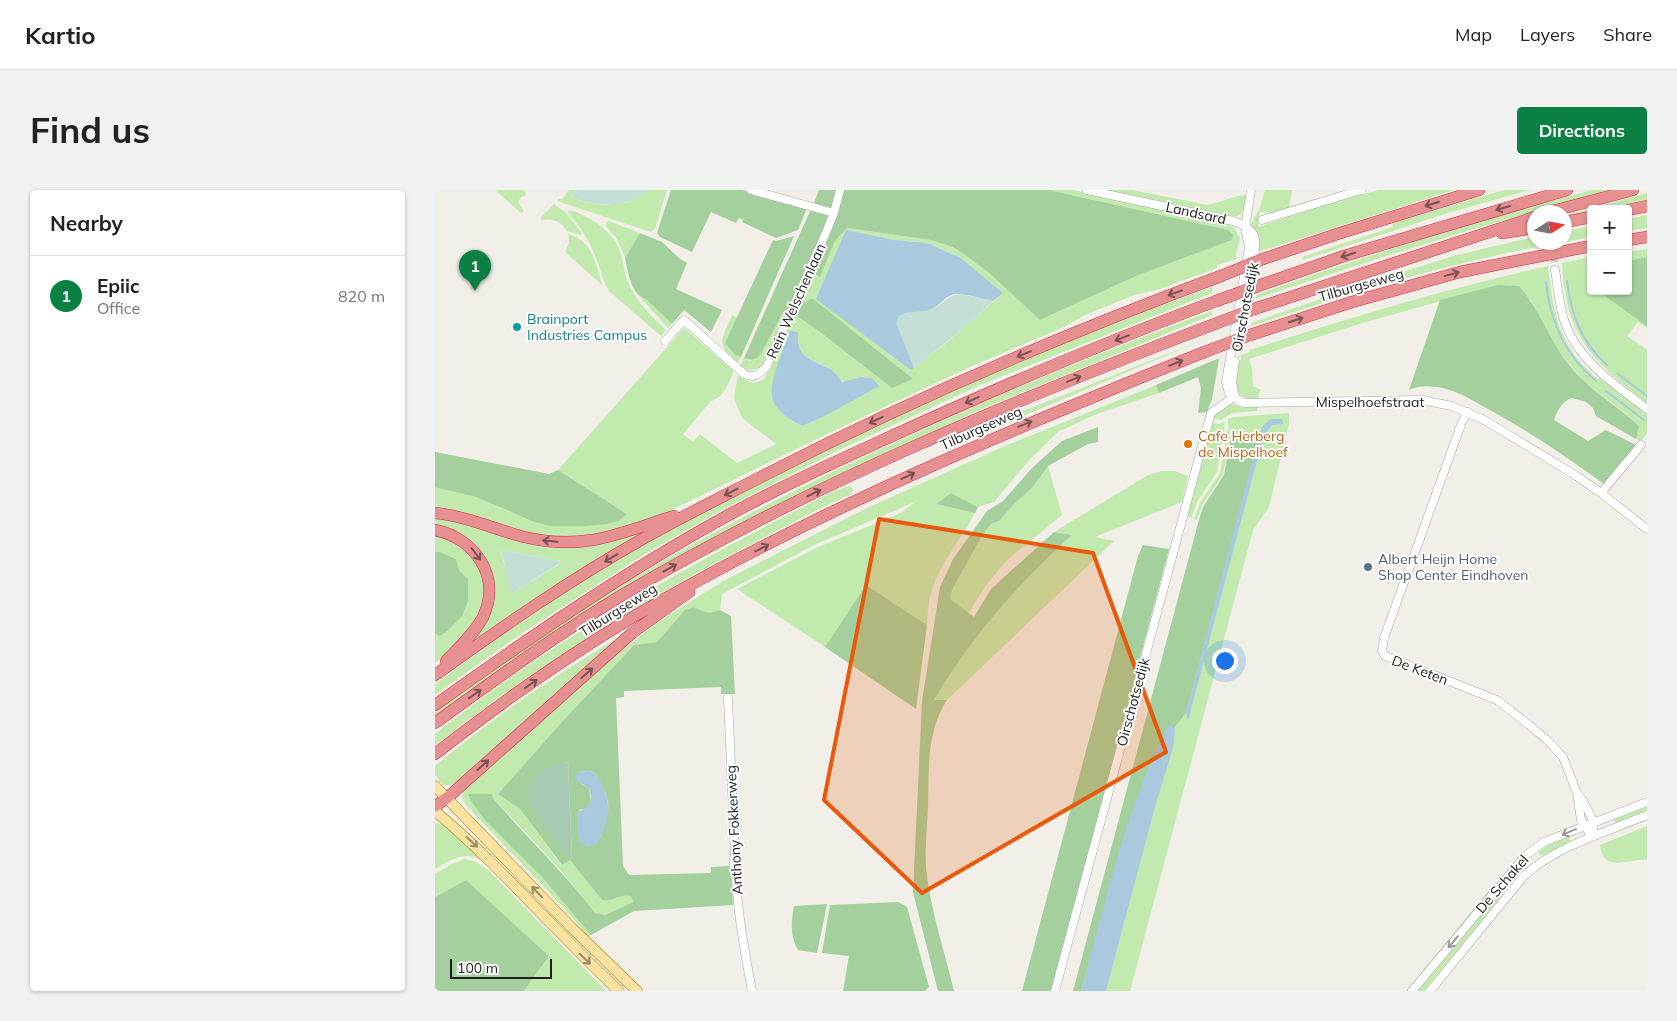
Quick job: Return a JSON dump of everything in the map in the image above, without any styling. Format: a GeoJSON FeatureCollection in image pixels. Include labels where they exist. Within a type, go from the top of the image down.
{"type":"FeatureCollection","features":[{"type":"Feature","properties":{"kind":"highway"},"geometry":{"type":"LineString","coordinates":[[435,674],[569,583],[639,541],[834,439],[976,374],[1143,305],[1337,234],[1479,190]]}},
{"type":"Feature","properties":{"kind":"highway","name":"Tilburgseweg"},"geometry":{"type":"LineString","coordinates":[[435,706],[526,639],[687,539],[748,505],[842,459],[983,395],[1149,326],[1216,301],[1343,256],[1567,190]]}},
{"type":"Feature","properties":{"kind":"highway"},"geometry":{"type":"LineString","coordinates":[[1572,206],[1633,190]]}},
{"type":"Feature","properties":{"kind":"highway"},"geometry":{"type":"LineString","coordinates":[[1632,209],[1647,206]]}},
{"type":"Feature","properties":{"kind":"highway"},"geometry":{"type":"LineString","coordinates":[[1572,221],[1587,218]]}},
{"type":"Feature","properties":{"kind":"highway","name":"Tilburgseweg"},"geometry":{"type":"LineString","coordinates":[[435,723],[534,652],[590,615],[656,576],[730,535],[895,455],[1103,368],[1254,309],[1527,220]]}},
{"type":"Feature","properties":{"kind":"highway"},"geometry":{"type":"LineString","coordinates":[[1475,237],[1527,229]]}},
{"type":"Feature","properties":{"kind":"highway"},"geometry":{"type":"LineString","coordinates":[[1632,239],[1647,237]]}},
{"type":"Feature","properties":{"kind":"highway","name":"Tilburgseweg"},"geometry":{"type":"LineString","coordinates":[[435,754],[530,685],[603,636],[667,598],[862,498],[1000,435],[1207,351],[1352,302],[1460,272],[1587,247]]}},
{"type":"Feature","properties":{"kind":"highway"},"geometry":{"type":"LineString","coordinates":[[435,513],[463,518],[534,539],[579,542],[621,534],[699,508]]}},
{"type":"Feature","properties":{"kind":"highway"},"geometry":{"type":"LineString","coordinates":[[435,530],[454,536],[473,549],[485,568],[489,590],[486,610],[476,629],[435,674]]}},
{"type":"Feature","properties":{"kind":"highway"},"geometry":{"type":"LineString","coordinates":[[435,806],[447,798],[632,633],[719,570]]}},
{"type":"Feature","properties":{"kind":"main road"},"geometry":{"type":"LineString","coordinates":[[435,786],[571,927],[637,991]]}},
{"type":"Feature","properties":{"kind":"main road"},"geometry":{"type":"LineString","coordinates":[[435,810],[486,856],[619,991]]}},
{"type":"Feature","properties":{"kind":"street"},"geometry":{"type":"LineString","coordinates":[[751,190],[833,213]]}},
{"type":"Feature","properties":{"kind":"street","name":"Rein Welschenlaan"},"geometry":{"type":"LineString","coordinates":[[665,341],[684,320],[744,374],[751,377],[759,374],[767,366],[833,213],[840,190]]}},
{"type":"Feature","properties":{"kind":"street","name":"Landsard"},"geometry":{"type":"LineString","coordinates":[[1087,190],[1233,221],[1245,228]]}},
{"type":"Feature","properties":{"kind":"street"},"geometry":{"type":"LineString","coordinates":[[1245,228],[1251,190]]}},
{"type":"Feature","properties":{"kind":"street"},"geometry":{"type":"LineString","coordinates":[[1263,220],[1361,190]]}},
{"type":"Feature","properties":{"kind":"street","name":"Oirschotsedijk"},"geometry":{"type":"LineString","coordinates":[[1055,991],[1211,413],[1235,396],[1232,382],[1234,364],[1255,251],[1254,235],[1251,230],[1245,228]]}},
{"type":"Feature","properties":{"kind":"street"},"geometry":{"type":"LineString","coordinates":[[1555,270],[1560,305],[1571,336],[1594,366],[1647,409]]}},
{"type":"Feature","properties":{"kind":"street","name":"Mispelhoefstraat"},"geometry":{"type":"LineString","coordinates":[[1235,396],[1245,403],[1422,400],[1452,406],[1486,421],[1575,475],[1647,529]]}},
{"type":"Feature","properties":{"kind":"street","name":"De Keten"},"geometry":{"type":"LineString","coordinates":[[1467,412],[1384,638],[1382,651],[1385,656],[1497,700],[1529,724],[1563,757],[1577,793],[1594,822]]}},
{"type":"Feature","properties":{"kind":"street"},"geometry":{"type":"LineString","coordinates":[[1601,493],[1641,445]]}},
{"type":"Feature","properties":{"kind":"street","name":"Anthony Fokkerweg"},"geometry":{"type":"LineString","coordinates":[[728,698],[735,845],[733,863],[737,907],[752,991]]}},
{"type":"Feature","properties":{"kind":"street","name":"De Keten"},"geometry":{"type":"LineString","coordinates":[[1577,793],[1577,803],[1584,826],[1592,837]]}},
{"type":"Feature","properties":{"kind":"street","name":"De Schakel"},"geometry":{"type":"LineString","coordinates":[[1412,991],[1525,856],[1544,842],[1647,802]]}},
{"type":"Feature","properties":{"kind":"street","name":"De Schakel"},"geometry":{"type":"LineString","coordinates":[[1430,991],[1524,876],[1537,865],[1559,851],[1647,815]]}},
{"type":"Feature","properties":{"kind":"street"},"geometry":{"type":"LineString","coordinates":[[1592,837],[1594,822]]}},
{"type":"Feature","properties":{"kind":"highlighted area"},"geometry":{"type":"Polygon","coordinates":[[[879,519],[1093,553],[1166,752],[922,893],[824,800],[879,519]]]}},
{"type":"Feature","properties":{"kind":"green space"},"geometry":{"type":"Polygon","coordinates":[[[495,190],[522,190],[526,192],[525,196],[521,197],[518,202],[524,211],[521,213],[495,190]]]}},
{"type":"Feature","properties":{"kind":"green space"},"geometry":{"type":"Polygon","coordinates":[[[569,190],[577,190],[571,197],[584,202],[605,205],[627,202],[650,190],[667,190],[655,229],[651,232],[557,201],[562,199],[569,190]]]}},
{"type":"Feature","properties":{"kind":"green space"},"geometry":{"type":"Polygon","coordinates":[[[671,190],[742,190],[807,208],[798,230],[776,238],[742,222],[743,220],[739,218],[736,223],[711,212],[692,252],[660,237],[657,233],[671,190]]]}},
{"type":"Feature","properties":{"kind":"green space"},"geometry":{"type":"Polygon","coordinates":[[[819,190],[836,190],[831,210],[813,205],[819,190]]]}},
{"type":"Feature","properties":{"kind":"green space"},"geometry":{"type":"Polygon","coordinates":[[[843,190],[1049,190],[1228,230],[1233,235],[1232,240],[1136,276],[1040,320],[988,272],[961,252],[931,240],[847,228],[835,241],[820,277],[812,272],[839,209],[843,190]]]}},
{"type":"Feature","properties":{"kind":"green space"},"geometry":{"type":"Polygon","coordinates":[[[1049,190],[1073,190],[1225,223],[1234,228],[1240,238],[1236,259],[1217,265],[1217,268],[1157,290],[1134,295],[1085,315],[1064,327],[972,366],[831,432],[649,521],[607,535],[548,539],[435,510],[435,487],[438,487],[476,497],[512,513],[619,521],[627,514],[558,470],[684,328],[734,371],[723,393],[711,401],[683,434],[693,442],[700,434],[737,463],[776,444],[742,418],[734,398],[738,375],[744,380],[751,382],[757,382],[765,378],[794,314],[892,388],[812,299],[797,307],[812,272],[820,276],[835,241],[847,228],[931,240],[951,247],[988,272],[1040,320],[1136,276],[1232,240],[1228,230],[1049,190]],[[894,240],[911,369],[944,345],[1003,293],[961,258],[927,243],[894,240]],[[798,332],[791,421],[802,426],[825,416],[878,386],[872,378],[861,377],[843,382],[832,370],[813,361],[803,353],[798,341],[798,332]]]}},
{"type":"Feature","properties":{"kind":"green space"},"geometry":{"type":"Polygon","coordinates":[[[1105,190],[1132,190],[1208,205],[1247,195],[1242,212],[1233,217],[1105,190]]]}},
{"type":"Feature","properties":{"kind":"green space"},"geometry":{"type":"Polygon","coordinates":[[[1265,190],[1292,190],[1289,208],[1269,214],[1260,211],[1258,227],[1329,203],[1379,190],[1454,190],[1258,252],[1254,231],[1250,226],[1260,207],[1265,190]]]}},
{"type":"Feature","properties":{"kind":"green space"},"geometry":{"type":"Polygon","coordinates":[[[1504,190],[1530,190],[1448,213],[1303,260],[1302,257],[1393,227],[1392,223],[1504,190]]]}},
{"type":"Feature","properties":{"kind":"green space"},"geometry":{"type":"Polygon","coordinates":[[[1592,190],[1611,190],[1558,205],[1537,205],[1592,190]]]}},
{"type":"Feature","properties":{"kind":"green space"},"geometry":{"type":"Polygon","coordinates":[[[1647,193],[1647,200],[1626,205],[1603,205],[1647,193]]]}},
{"type":"Feature","properties":{"kind":"green space"},"geometry":{"type":"Polygon","coordinates":[[[554,204],[567,214],[582,233],[581,235],[567,231],[556,221],[549,219],[541,220],[541,217],[554,204]]]}},
{"type":"Feature","properties":{"kind":"green space"},"geometry":{"type":"Polygon","coordinates":[[[1527,208],[1527,214],[1256,299],[1256,295],[1339,266],[1527,208]]]}},
{"type":"Feature","properties":{"kind":"green space"},"geometry":{"type":"Polygon","coordinates":[[[811,209],[829,215],[789,307],[783,313],[760,355],[752,360],[744,358],[811,209]]]}},
{"type":"Feature","properties":{"kind":"green space"},"geometry":{"type":"Polygon","coordinates":[[[569,210],[585,216],[601,226],[613,239],[621,254],[626,277],[632,291],[645,309],[666,330],[661,336],[609,291],[592,247],[568,213],[569,210]]]}},
{"type":"Feature","properties":{"kind":"green space"},"geometry":{"type":"Polygon","coordinates":[[[1587,210],[1587,214],[1572,216],[1572,214],[1587,210]]]}},
{"type":"Feature","properties":{"kind":"green space"},"geometry":{"type":"Polygon","coordinates":[[[1647,215],[1647,228],[1632,230],[1632,218],[1647,215]]]}},
{"type":"Feature","properties":{"kind":"green space"},"geometry":{"type":"Polygon","coordinates":[[[609,221],[640,233],[625,258],[617,239],[606,226],[606,223],[609,221]]]}},
{"type":"Feature","properties":{"kind":"green space"},"geometry":{"type":"Polygon","coordinates":[[[1587,227],[1587,238],[1572,241],[1572,230],[1587,227]]]}},
{"type":"Feature","properties":{"kind":"green space"},"geometry":{"type":"Polygon","coordinates":[[[640,233],[662,242],[687,263],[676,289],[722,310],[711,332],[684,310],[672,324],[637,293],[631,282],[625,258],[640,233]]]}},
{"type":"Feature","properties":{"kind":"green space"},"geometry":{"type":"Polygon","coordinates":[[[568,234],[583,241],[588,247],[595,261],[602,285],[565,252],[569,243],[568,234]]]}},
{"type":"Feature","properties":{"kind":"green space"},"geometry":{"type":"Polygon","coordinates":[[[794,236],[741,357],[735,355],[725,343],[773,240],[776,241],[794,236]]]}},
{"type":"Feature","properties":{"kind":"green space"},"geometry":{"type":"Polygon","coordinates":[[[1527,239],[1527,249],[1442,268],[1251,326],[1251,323],[1352,288],[1457,255],[1527,239]]]}},
{"type":"Feature","properties":{"kind":"green space"},"geometry":{"type":"Polygon","coordinates":[[[1647,249],[1647,328],[1638,322],[1627,336],[1647,350],[1647,404],[1611,374],[1585,345],[1576,329],[1569,310],[1562,263],[1587,258],[1587,295],[1632,295],[1632,251],[1647,249]]]}},
{"type":"Feature","properties":{"kind":"green space"},"geometry":{"type":"Polygon","coordinates":[[[1647,257],[1647,326],[1604,295],[1632,295],[1632,260],[1647,257]]]}},
{"type":"Feature","properties":{"kind":"green space"},"geometry":{"type":"Polygon","coordinates":[[[1548,266],[1552,299],[1566,342],[1574,355],[1598,379],[1600,378],[1647,414],[1647,433],[1641,442],[1636,439],[1639,426],[1624,412],[1584,382],[1558,350],[1531,300],[1498,285],[1366,322],[1249,359],[1252,368],[1253,386],[1261,390],[1258,400],[1249,399],[1238,393],[1235,376],[1237,361],[1240,361],[1241,357],[1238,356],[1250,352],[1250,350],[1398,304],[1548,266]]]}},
{"type":"Feature","properties":{"kind":"green space"},"geometry":{"type":"Polygon","coordinates":[[[1498,285],[1519,286],[1535,309],[1561,355],[1574,371],[1589,386],[1639,426],[1636,439],[1596,416],[1593,408],[1586,402],[1572,398],[1565,401],[1558,410],[1554,420],[1588,441],[1606,430],[1638,446],[1604,484],[1533,435],[1466,397],[1443,388],[1421,387],[1409,390],[1440,300],[1498,285]]]}},
{"type":"Feature","properties":{"kind":"green space"},"geometry":{"type":"Polygon","coordinates":[[[1213,287],[1212,293],[980,385],[839,450],[724,509],[645,554],[522,633],[435,695],[435,684],[554,599],[650,541],[729,498],[850,438],[971,383],[1091,333],[1213,287]]]}},
{"type":"Feature","properties":{"kind":"green space"},"geometry":{"type":"Polygon","coordinates":[[[641,298],[646,299],[672,324],[668,328],[641,298]]]}},
{"type":"Feature","properties":{"kind":"green space"},"geometry":{"type":"Polygon","coordinates":[[[811,299],[913,379],[892,388],[794,314],[797,307],[811,299]]]}},
{"type":"Feature","properties":{"kind":"green space"},"geometry":{"type":"Polygon","coordinates":[[[789,307],[763,365],[751,370],[740,366],[744,358],[750,361],[789,307]]]}},
{"type":"Feature","properties":{"kind":"green space"},"geometry":{"type":"Polygon","coordinates":[[[1212,311],[1212,315],[989,406],[850,469],[729,530],[435,717],[435,712],[567,618],[664,560],[782,497],[902,439],[979,405],[1095,356],[1212,311]]]}},
{"type":"Feature","properties":{"kind":"green space"},"geometry":{"type":"Polygon","coordinates":[[[732,315],[738,318],[725,343],[735,355],[741,357],[737,363],[723,346],[723,336],[732,315]]]}},
{"type":"Feature","properties":{"kind":"green space"},"geometry":{"type":"Polygon","coordinates":[[[1208,338],[971,438],[968,436],[970,432],[1208,338]]]}},
{"type":"Feature","properties":{"kind":"green space"},"geometry":{"type":"Polygon","coordinates":[[[1219,359],[1212,399],[1207,412],[1198,413],[1201,388],[1198,377],[1159,393],[1156,385],[1219,359]]]}},
{"type":"Feature","properties":{"kind":"green space"},"geometry":{"type":"Polygon","coordinates":[[[1156,385],[1159,393],[1094,415],[1058,432],[1029,460],[994,502],[978,507],[951,493],[936,504],[975,513],[936,580],[928,607],[927,625],[866,585],[825,647],[737,589],[816,548],[901,513],[917,501],[814,545],[722,594],[720,610],[707,612],[694,607],[685,610],[657,642],[634,645],[498,794],[520,809],[561,865],[570,859],[602,900],[617,898],[625,894],[631,896],[634,902],[604,915],[595,913],[558,867],[493,798],[485,820],[544,878],[591,935],[588,937],[564,908],[466,805],[462,798],[464,787],[617,654],[655,624],[723,581],[867,508],[1005,446],[1156,385]]]}},
{"type":"Feature","properties":{"kind":"green space"},"geometry":{"type":"Polygon","coordinates":[[[1230,403],[1242,407],[1258,407],[1257,411],[1232,413],[1221,420],[1213,419],[1214,414],[1230,403]]]}},
{"type":"Feature","properties":{"kind":"green space"},"geometry":{"type":"Polygon","coordinates":[[[1289,413],[1289,424],[1269,507],[1253,530],[1130,991],[1106,991],[1154,811],[1174,745],[1175,727],[1186,713],[1188,720],[1260,450],[1265,435],[1272,425],[1283,424],[1267,421],[1261,432],[1247,432],[1230,441],[1231,431],[1228,426],[1228,419],[1289,413]]]}},
{"type":"Feature","properties":{"kind":"green space"},"geometry":{"type":"Polygon","coordinates":[[[1225,422],[1217,472],[1197,502],[1191,518],[1187,516],[1212,423],[1219,424],[1225,422]]]}},
{"type":"Feature","properties":{"kind":"green space"},"geometry":{"type":"Polygon","coordinates":[[[1098,427],[1098,442],[1088,444],[1048,466],[1032,488],[999,521],[992,523],[983,534],[952,590],[950,599],[974,617],[991,589],[1054,532],[1072,535],[1033,572],[997,612],[963,655],[934,700],[947,700],[935,725],[930,752],[926,867],[932,905],[954,991],[938,991],[913,892],[922,701],[940,587],[953,559],[987,511],[1003,501],[1032,468],[1062,441],[1098,427]]]}},
{"type":"Feature","properties":{"kind":"green space"},"geometry":{"type":"Polygon","coordinates":[[[1228,428],[1230,431],[1223,475],[1202,505],[1197,520],[1194,519],[1200,503],[1220,473],[1228,428]]]}},
{"type":"Feature","properties":{"kind":"green space"},"geometry":{"type":"Polygon","coordinates":[[[1247,432],[1261,432],[1186,713],[1175,727],[1168,727],[1134,807],[1081,991],[1073,991],[1200,516],[1203,507],[1224,475],[1230,441],[1247,432]]]}},
{"type":"Feature","properties":{"kind":"green space"},"geometry":{"type":"Polygon","coordinates":[[[435,452],[549,474],[558,470],[627,514],[619,521],[585,526],[550,526],[532,521],[476,497],[435,487],[435,452]]]}},
{"type":"Feature","properties":{"kind":"green space"},"geometry":{"type":"Polygon","coordinates":[[[1048,466],[1062,515],[1007,560],[986,585],[968,614],[949,599],[952,590],[983,534],[992,523],[999,521],[1032,488],[1048,466]]]}},
{"type":"Feature","properties":{"kind":"green space"},"geometry":{"type":"Polygon","coordinates":[[[1162,471],[1175,471],[1188,476],[1182,502],[1095,537],[1114,541],[947,700],[933,701],[963,655],[996,613],[1014,592],[1072,535],[1054,532],[1148,475],[1162,471]]]}},
{"type":"Feature","properties":{"kind":"green space"},"geometry":{"type":"Polygon","coordinates":[[[849,486],[853,489],[852,494],[719,561],[634,609],[512,688],[435,746],[435,734],[441,729],[514,675],[611,612],[722,549],[836,490],[849,486]]]}},
{"type":"Feature","properties":{"kind":"green space"},"geometry":{"type":"Polygon","coordinates":[[[951,493],[978,507],[975,513],[936,504],[951,493]]]}},
{"type":"Feature","properties":{"kind":"green space"},"geometry":{"type":"Polygon","coordinates":[[[435,517],[548,544],[661,523],[567,578],[464,647],[482,623],[486,566],[435,528],[435,517]],[[500,550],[513,593],[558,565],[560,561],[500,550]]]}},
{"type":"Feature","properties":{"kind":"green space"},"geometry":{"type":"Polygon","coordinates":[[[435,533],[467,547],[485,578],[484,606],[460,643],[435,663],[435,634],[440,636],[468,579],[459,570],[456,559],[440,552],[435,552],[435,533]]]}},
{"type":"Feature","properties":{"kind":"green space"},"geometry":{"type":"Polygon","coordinates":[[[1143,545],[1169,549],[1051,991],[1022,991],[1138,556],[1143,545]]]}},
{"type":"Feature","properties":{"kind":"green space"},"geometry":{"type":"Polygon","coordinates":[[[435,552],[440,552],[456,559],[459,570],[468,579],[468,601],[462,616],[440,636],[435,634],[435,552]]]}},
{"type":"Feature","properties":{"kind":"green space"},"geometry":{"type":"Polygon","coordinates":[[[866,585],[927,625],[916,709],[825,647],[866,585]]]}},
{"type":"Feature","properties":{"kind":"green space"},"geometry":{"type":"Polygon","coordinates":[[[694,607],[707,612],[720,610],[731,616],[735,694],[721,694],[721,687],[624,691],[624,697],[616,698],[623,866],[629,875],[711,873],[711,867],[729,866],[731,867],[733,905],[634,911],[591,935],[543,878],[485,820],[468,794],[492,794],[493,798],[571,883],[595,913],[605,915],[633,902],[631,896],[627,895],[610,900],[602,900],[570,860],[562,865],[520,809],[498,794],[634,645],[657,642],[685,610],[694,607]],[[568,762],[548,767],[570,859],[572,858],[568,762]],[[580,772],[581,784],[589,788],[591,802],[587,808],[579,810],[601,837],[608,814],[608,802],[597,776],[593,772],[580,772]]]}},
{"type":"Feature","properties":{"kind":"green space"},"geometry":{"type":"Polygon","coordinates":[[[641,624],[570,680],[460,781],[450,785],[443,785],[435,775],[435,766],[484,727],[561,673],[641,624]]]}},
{"type":"Feature","properties":{"kind":"green space"},"geometry":{"type":"Polygon","coordinates":[[[568,762],[572,858],[570,859],[527,802],[529,786],[539,773],[550,766],[568,762]]]}},
{"type":"Feature","properties":{"kind":"green space"},"geometry":{"type":"Polygon","coordinates":[[[1647,805],[1647,811],[1616,824],[1614,819],[1647,805]]]}},
{"type":"Feature","properties":{"kind":"green space"},"geometry":{"type":"Polygon","coordinates":[[[435,822],[445,826],[485,863],[466,856],[454,859],[435,869],[435,822]]]}},
{"type":"Feature","properties":{"kind":"green space"},"geometry":{"type":"Polygon","coordinates":[[[1647,826],[1647,860],[1617,863],[1606,859],[1602,854],[1600,845],[1647,826]]]}},
{"type":"Feature","properties":{"kind":"green space"},"geometry":{"type":"Polygon","coordinates":[[[1568,837],[1571,842],[1541,856],[1538,852],[1549,845],[1568,837]]]}},
{"type":"Feature","properties":{"kind":"green space"},"geometry":{"type":"Polygon","coordinates":[[[465,859],[476,862],[488,870],[606,991],[524,991],[549,956],[466,880],[435,897],[435,874],[465,859]]]}},
{"type":"Feature","properties":{"kind":"green space"},"geometry":{"type":"Polygon","coordinates":[[[466,880],[549,956],[524,991],[435,991],[435,897],[466,880]]]}},
{"type":"Feature","properties":{"kind":"green space"},"geometry":{"type":"Polygon","coordinates":[[[1495,883],[1495,886],[1408,991],[1406,991],[1495,883]]]}},
{"type":"Feature","properties":{"kind":"green space"},"geometry":{"type":"Polygon","coordinates":[[[1500,891],[1504,895],[1425,991],[1417,991],[1500,891]]]}},
{"type":"Feature","properties":{"kind":"green space"},"geometry":{"type":"Polygon","coordinates":[[[898,902],[907,907],[929,987],[925,991],[843,991],[849,956],[822,953],[830,905],[898,902]]]}},
{"type":"Feature","properties":{"kind":"green space"},"geometry":{"type":"Polygon","coordinates":[[[827,904],[817,953],[798,950],[792,929],[794,906],[827,904]]]}},
{"type":"Feature","properties":{"kind":"shaded area"},"geometry":{"type":"Polygon","coordinates":[[[577,190],[650,190],[641,196],[622,203],[602,204],[581,201],[571,197],[577,190]]]}},
{"type":"Feature","properties":{"kind":"shaded area"},"geometry":{"type":"Polygon","coordinates":[[[846,230],[894,240],[927,243],[961,258],[1003,293],[993,301],[955,294],[932,309],[899,316],[896,323],[914,368],[911,370],[816,299],[846,230]]]}},
{"type":"Feature","properties":{"kind":"shaded area"},"geometry":{"type":"Polygon","coordinates":[[[961,294],[993,301],[965,327],[914,368],[896,323],[899,316],[908,312],[927,310],[950,297],[961,294]]]}},
{"type":"Feature","properties":{"kind":"shaded area"},"geometry":{"type":"Polygon","coordinates":[[[790,331],[798,332],[800,348],[807,357],[832,370],[842,382],[861,377],[872,378],[879,386],[825,416],[802,426],[793,421],[779,410],[772,396],[773,382],[778,363],[790,331]]]}},
{"type":"Feature","properties":{"kind":"shaded area"},"geometry":{"type":"Polygon","coordinates":[[[1271,419],[1282,419],[1283,424],[1272,425],[1265,435],[1260,450],[1188,721],[1186,713],[1259,435],[1263,427],[1271,419]]]}},
{"type":"Feature","properties":{"kind":"shaded area"},"geometry":{"type":"Polygon","coordinates":[[[500,550],[560,561],[513,593],[510,591],[500,550]]]}},
{"type":"Feature","properties":{"kind":"shaded area"},"geometry":{"type":"Polygon","coordinates":[[[1168,726],[1175,727],[1174,745],[1154,811],[1106,991],[1081,991],[1128,823],[1153,758],[1168,726]]]}},
{"type":"Feature","properties":{"kind":"shaded area"},"geometry":{"type":"Polygon","coordinates":[[[580,772],[594,773],[605,791],[608,813],[598,844],[587,847],[579,841],[577,812],[588,806],[591,801],[590,793],[589,788],[577,781],[575,776],[580,772]]]}},
{"type":"Feature","properties":{"kind":"waterway"},"geometry":{"type":"LineString","coordinates":[[1567,281],[1571,305],[1579,327],[1590,347],[1607,365]]}},
{"type":"Feature","properties":{"kind":"waterway"},"geometry":{"type":"LineString","coordinates":[[1546,282],[1551,311],[1561,337],[1576,360],[1596,381]]}},
{"type":"Feature","properties":{"kind":"waterway"},"geometry":{"type":"LineString","coordinates":[[1618,374],[1647,396]]}},
{"type":"Feature","properties":{"kind":"waterway"},"geometry":{"type":"LineString","coordinates":[[1606,391],[1644,420]]}},
{"type":"Feature","properties":{"kind":"tunnel"},"geometry":{"type":"LineString","coordinates":[[1554,250],[1555,270]]}},
{"type":"Feature","properties":{"kind":"place","name":"Epiic"},"geometry":{"type":"Point","coordinates":[475,291]}},
{"type":"Feature","properties":{"kind":"place","name":"Brainport Industries Campus"},"geometry":{"type":"Point","coordinates":[517,327]}},
{"type":"Feature","properties":{"kind":"place","name":"Cafe Herberg de Mispelhoef"},"geometry":{"type":"Point","coordinates":[1188,444]}},
{"type":"Feature","properties":{"kind":"place","name":"Albert Heijn Home Shop Center Eindhoven"},"geometry":{"type":"Point","coordinates":[1368,567]}}]}
